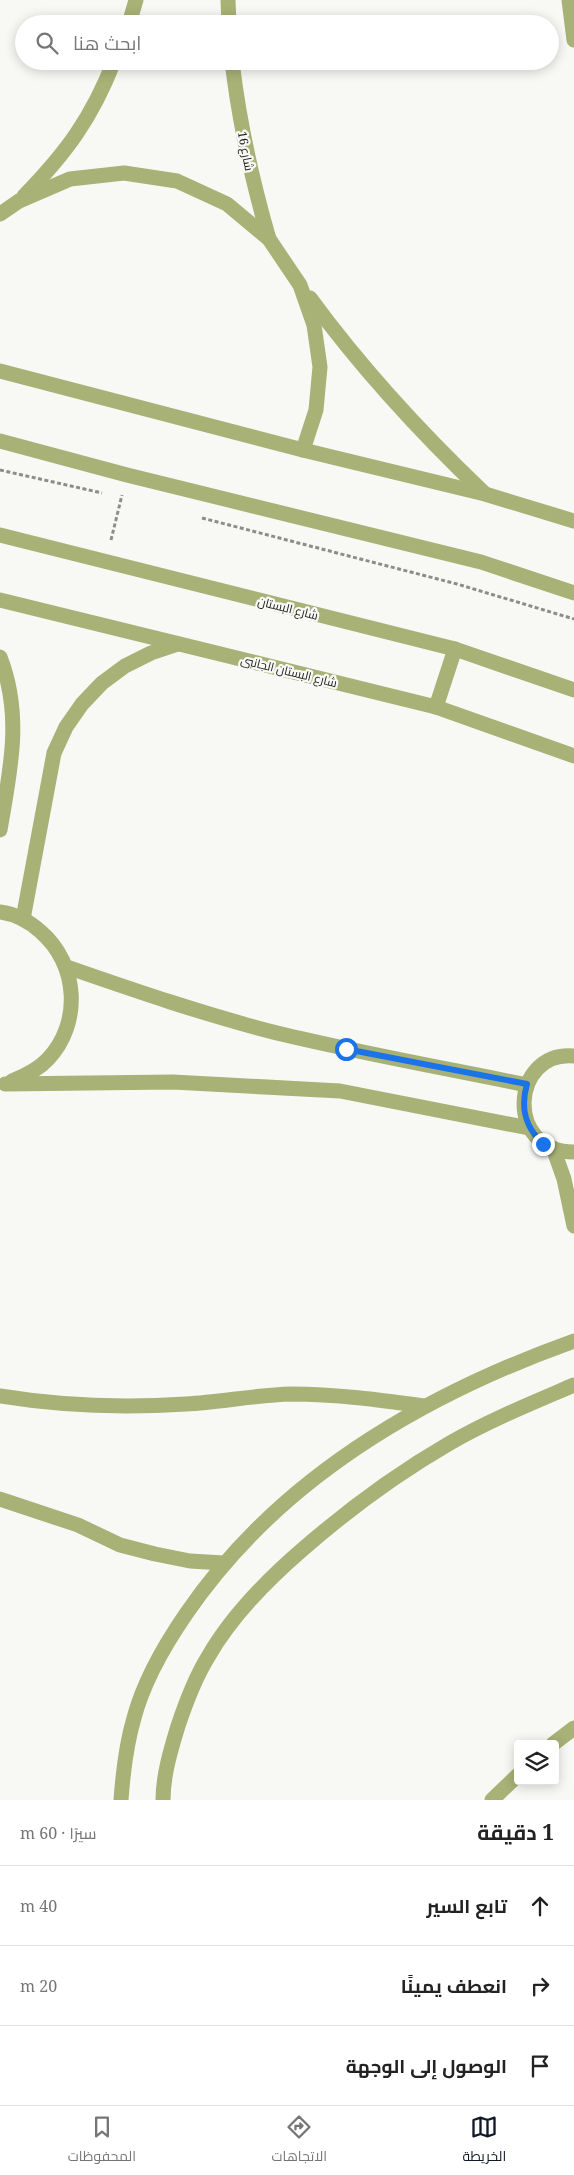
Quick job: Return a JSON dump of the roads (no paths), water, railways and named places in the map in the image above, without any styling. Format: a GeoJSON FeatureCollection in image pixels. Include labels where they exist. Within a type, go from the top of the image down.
{"type":"FeatureCollection","features":[{"type":"Feature","properties":{"kind":"street"},"geometry":{"type":"LineString","coordinates":[[132,15],[136,0]]}},
{"type":"Feature","properties":{"kind":"street"},"geometry":{"type":"LineString","coordinates":[[228,0],[229,15]]}},
{"type":"Feature","properties":{"kind":"street"},"geometry":{"type":"LineString","coordinates":[[569,0],[574,40]]}},
{"type":"Feature","properties":{"kind":"street"},"geometry":{"type":"LineString","coordinates":[[0,214],[19,200],[56,163],[86,121],[110,70]]}},
{"type":"Feature","properties":{"kind":"street","name":"شارع 16"},"geometry":{"type":"LineString","coordinates":[[233,70],[238,110],[251,175],[268,239]]}},
{"type":"Feature","properties":{"kind":"street"},"geometry":{"type":"LineString","coordinates":[[19,200],[70,179],[124,173],[177,181],[227,204],[268,239],[300,285],[368,373],[405,415],[485,494]]}},
{"type":"Feature","properties":{"kind":"street"},"geometry":{"type":"LineString","coordinates":[[300,285],[314,325],[320,367],[316,410],[303,450]]}},
{"type":"Feature","properties":{"kind":"street"},"geometry":{"type":"LineString","coordinates":[[0,371],[303,450],[485,494],[574,521]]}},
{"type":"Feature","properties":{"kind":"street"},"geometry":{"type":"LineString","coordinates":[[0,442],[481,562],[574,593]]}},
{"type":"Feature","properties":{"kind":"street","name":"شارع البستان"},"geometry":{"type":"LineString","coordinates":[[0,535],[455,650],[574,690]]}},
{"type":"Feature","properties":{"kind":"street","name":"شارع البستان الجانبى"},"geometry":{"type":"LineString","coordinates":[[0,600],[436,707],[574,756]]}},
{"type":"Feature","properties":{"kind":"street"},"geometry":{"type":"LineString","coordinates":[[23,919],[54,753],[66,728],[102,683],[125,666],[151,653],[178,644]]}},
{"type":"Feature","properties":{"kind":"street"},"geometry":{"type":"LineString","coordinates":[[436,707],[455,650]]}},
{"type":"Feature","properties":{"kind":"street"},"geometry":{"type":"LineString","coordinates":[[0,657],[10,692],[14,748],[0,830]]}},
{"type":"Feature","properties":{"kind":"street"},"geometry":{"type":"LineString","coordinates":[[0,912],[23,919],[49,939],[66,967],[72,991],[70,1015],[62,1039],[48,1059],[28,1075],[3,1084]]}},
{"type":"Feature","properties":{"kind":"street"},"geometry":{"type":"LineString","coordinates":[[66,967],[135,991],[275,1032],[346,1049],[527,1084]]}},
{"type":"Feature","properties":{"kind":"street"},"geometry":{"type":"LineString","coordinates":[[574,1056],[556,1058],[544,1064],[534,1073],[527,1084],[523,1107],[529,1128],[536,1137],[553,1148],[574,1152]]}},
{"type":"Feature","properties":{"kind":"street"},"geometry":{"type":"LineString","coordinates":[[3,1084],[173,1082],[340,1091],[529,1128]]}},
{"type":"Feature","properties":{"kind":"street"},"geometry":{"type":"LineString","coordinates":[[553,1148],[564,1179],[574,1226]]}},
{"type":"Feature","properties":{"kind":"street"},"geometry":{"type":"LineString","coordinates":[[121,1800],[124,1764],[134,1717],[151,1672],[182,1620],[224,1564],[256,1530],[290,1499],[374,1436],[424,1406],[472,1381],[574,1341]]}},
{"type":"Feature","properties":{"kind":"street"},"geometry":{"type":"LineString","coordinates":[[163,1800],[172,1744],[187,1699],[208,1657],[234,1618],[283,1567],[336,1520],[399,1474],[451,1442],[498,1418],[574,1386]]}},
{"type":"Feature","properties":{"kind":"street"},"geometry":{"type":"LineString","coordinates":[[0,1396],[73,1404],[130,1406],[187,1404],[290,1394],[336,1395],[424,1406]]}},
{"type":"Feature","properties":{"kind":"street"},"geometry":{"type":"LineString","coordinates":[[0,1499],[78,1525],[120,1545],[190,1561],[224,1564]]}},
{"type":"Feature","properties":{"kind":"street"},"geometry":{"type":"LineString","coordinates":[[558,1740],[574,1728]]}},
{"type":"Feature","properties":{"kind":"street"},"geometry":{"type":"LineString","coordinates":[[492,1800],[514,1778]]}}]}
